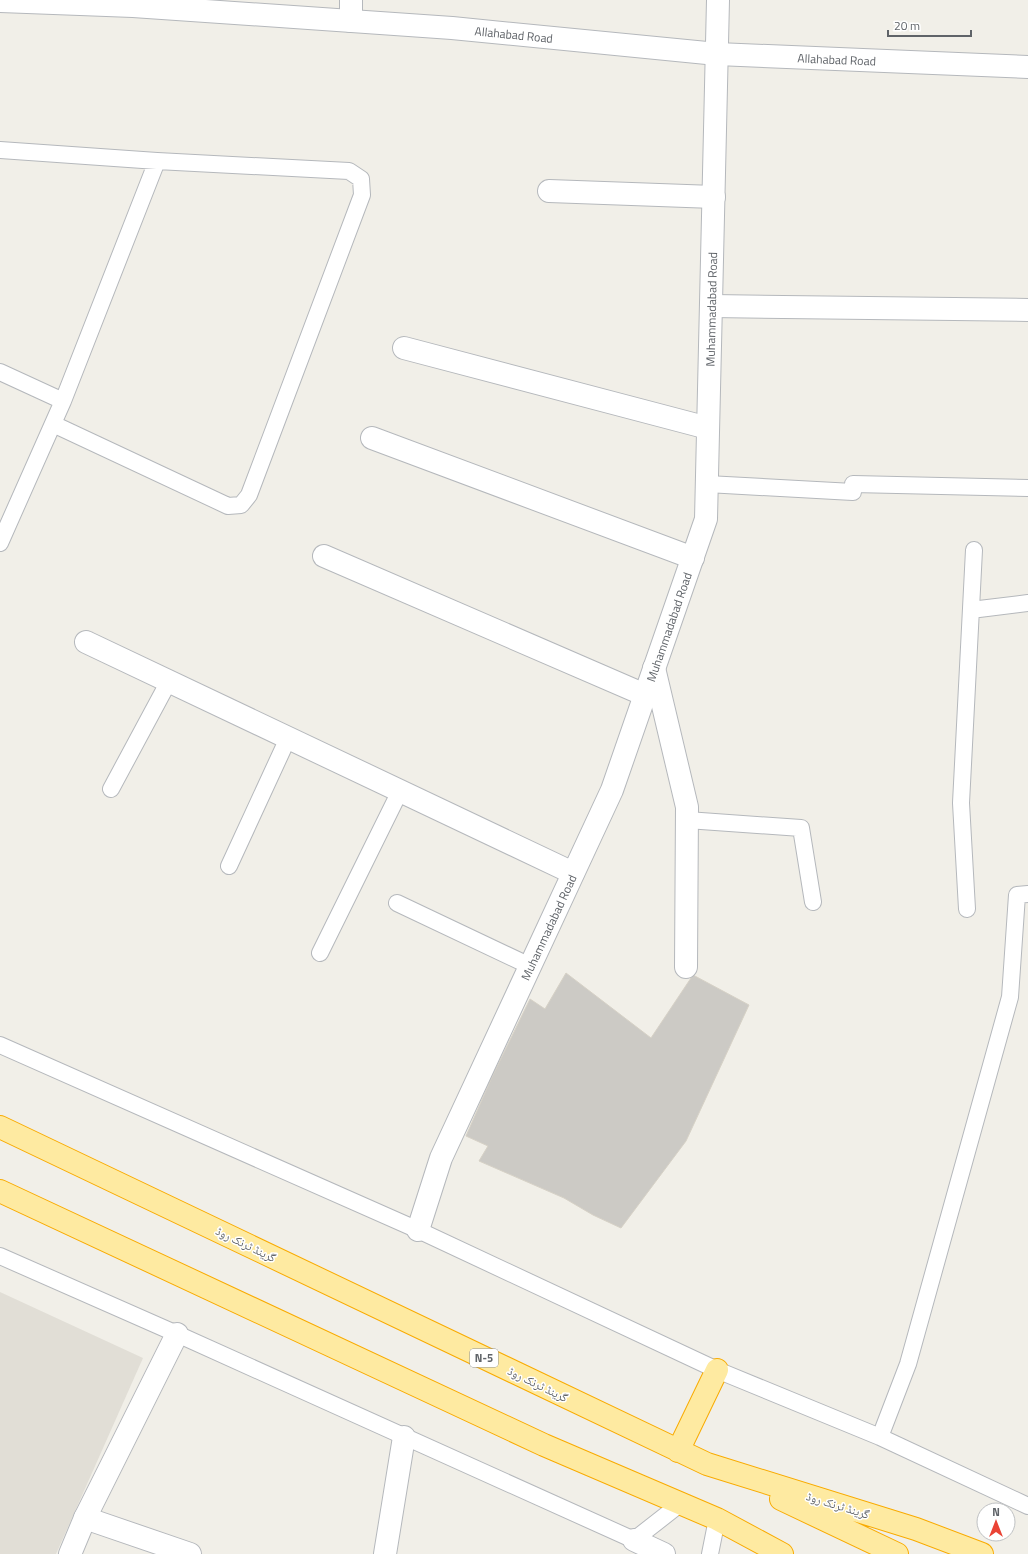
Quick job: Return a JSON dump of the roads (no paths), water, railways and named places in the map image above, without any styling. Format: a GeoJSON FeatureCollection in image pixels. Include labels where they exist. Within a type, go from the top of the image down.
{"type":"FeatureCollection","features":[{"type":"Feature","properties":{"kind":"highway","name":"گرینڈ ٹرنک روڈ"},"geometry":{"type":"LineString","coordinates":[[0,1127],[707,1464],[916,1529],[982,1554]]}},
{"type":"Feature","properties":{"kind":"highway"},"geometry":{"type":"LineString","coordinates":[[0,1191],[544,1445],[717,1519],[780,1552]]}},
{"type":"Feature","properties":{"kind":"highway"},"geometry":{"type":"LineString","coordinates":[[678,1450],[717,1370]]}},
{"type":"Feature","properties":{"kind":"highway"},"geometry":{"type":"LineString","coordinates":[[707,1464],[897,1554]]}},
{"type":"Feature","properties":{"kind":"street","name":"Muhammadabad Road"},"geometry":{"type":"LineString","coordinates":[[418,1230],[441,1158],[612,790],[706,519],[718,0]]}},
{"type":"Feature","properties":{"kind":"street","name":"Allahabad Road"},"geometry":{"type":"LineString","coordinates":[[0,1],[133,3],[351,10],[452,28],[717,54],[1027,63]]}},
{"type":"Feature","properties":{"kind":"street"},"geometry":{"type":"LineString","coordinates":[[549,191],[714,197]]}},
{"type":"Feature","properties":{"kind":"street"},"geometry":{"type":"LineString","coordinates":[[712,306],[1028,310]]}},
{"type":"Feature","properties":{"kind":"street"},"geometry":{"type":"LineString","coordinates":[[404,348],[708,428]]}},
{"type":"Feature","properties":{"kind":"street"},"geometry":{"type":"LineString","coordinates":[[372,438],[693,558]]}},
{"type":"Feature","properties":{"kind":"street"},"geometry":{"type":"LineString","coordinates":[[324,556],[644,695]]}},
{"type":"Feature","properties":{"kind":"street"},"geometry":{"type":"LineString","coordinates":[[86,642],[573,873]]}},
{"type":"Feature","properties":{"kind":"street"},"geometry":{"type":"LineString","coordinates":[[654,668],[687,807],[686,967]]}},
{"type":"Feature","properties":{"kind":"street"},"geometry":{"type":"LineString","coordinates":[[70,1554],[85,1518],[177,1334]]}},
{"type":"Feature","properties":{"kind":"street"},"geometry":{"type":"LineString","coordinates":[[385,1554],[404,1437]]}},
{"type":"Feature","properties":{"kind":"street"},"geometry":{"type":"LineString","coordinates":[[85,1518],[190,1554]]}},
{"type":"Feature","properties":{"kind":"street"},"geometry":{"type":"LineString","coordinates":[[634,1540],[664,1554]]}},
{"type":"Feature","properties":{"kind":"lane"},"geometry":{"type":"LineString","coordinates":[[0,150],[157,161],[349,171],[361,179],[362,195],[249,495],[241,505],[228,506],[53,424]]}},
{"type":"Feature","properties":{"kind":"lane"},"geometry":{"type":"LineString","coordinates":[[0,543],[63,401],[157,161]]}},
{"type":"Feature","properties":{"kind":"lane"},"geometry":{"type":"LineString","coordinates":[[0,372],[63,401]]}},
{"type":"Feature","properties":{"kind":"lane"},"geometry":{"type":"LineString","coordinates":[[707,484],[853,492],[853,484],[1028,488]]}},
{"type":"Feature","properties":{"kind":"lane"},"geometry":{"type":"LineString","coordinates":[[967,910],[960,804],[974,550]]}},
{"type":"Feature","properties":{"kind":"lane"},"geometry":{"type":"LineString","coordinates":[[971,610],[1028,603]]}},
{"type":"Feature","properties":{"kind":"lane"},"geometry":{"type":"LineString","coordinates":[[111,789],[169,681]]}},
{"type":"Feature","properties":{"kind":"lane"},"geometry":{"type":"LineString","coordinates":[[229,866],[288,738]]}},
{"type":"Feature","properties":{"kind":"lane"},"geometry":{"type":"LineString","coordinates":[[320,953],[400,790]]}},
{"type":"Feature","properties":{"kind":"lane"},"geometry":{"type":"LineString","coordinates":[[687,820],[801,828],[813,902]]}},
{"type":"Feature","properties":{"kind":"lane"},"geometry":{"type":"LineString","coordinates":[[880,1437],[908,1364],[1008,1005],[1010,997],[1017,895],[1028,894]]}},
{"type":"Feature","properties":{"kind":"lane"},"geometry":{"type":"LineString","coordinates":[[397,904],[530,966]]}},
{"type":"Feature","properties":{"kind":"lane"},"geometry":{"type":"LineString","coordinates":[[0,1044],[418,1230],[717,1370],[880,1437],[1028,1506]]}},
{"type":"Feature","properties":{"kind":"lane"},"geometry":{"type":"LineString","coordinates":[[0,1256],[634,1540],[680,1504]]}},
{"type":"Feature","properties":{"kind":"lane"},"geometry":{"type":"LineString","coordinates":[[710,1554],[717,1519]]}}]}
